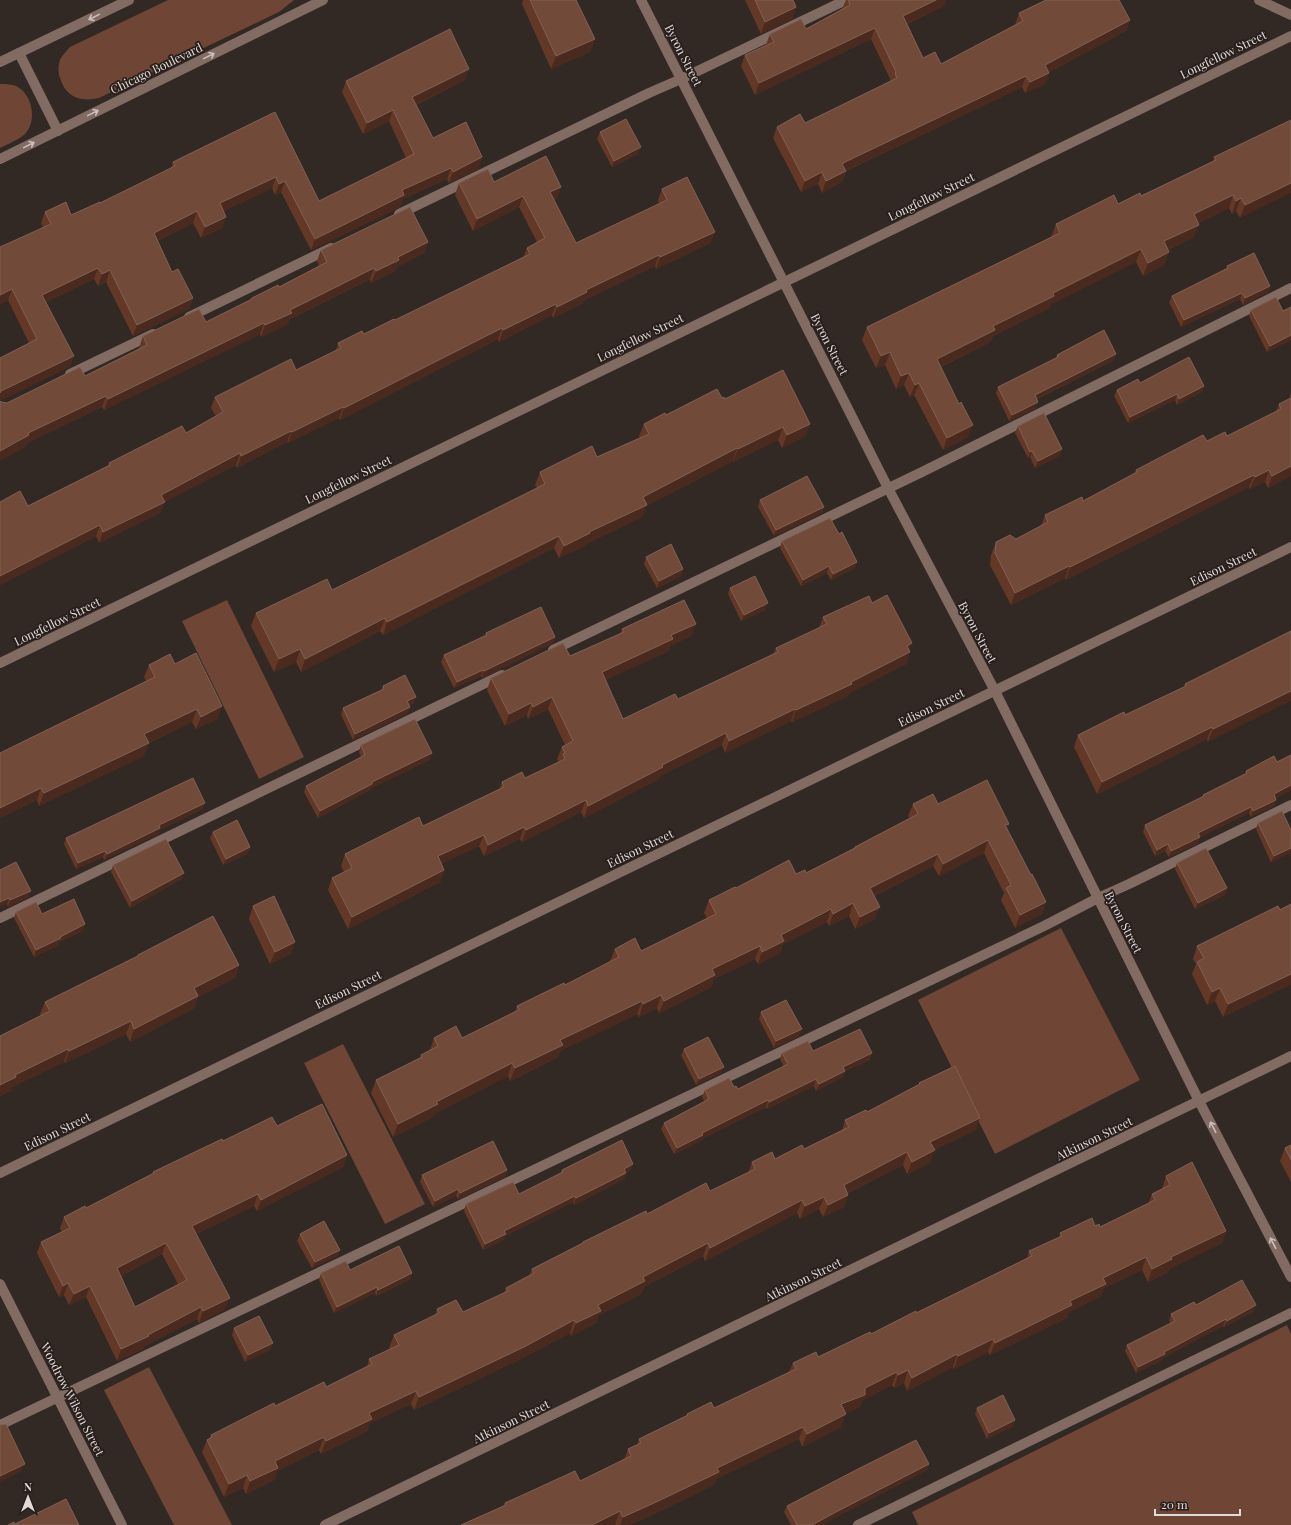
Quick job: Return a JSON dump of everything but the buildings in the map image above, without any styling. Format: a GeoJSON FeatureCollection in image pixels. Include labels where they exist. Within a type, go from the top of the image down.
{"type":"FeatureCollection","features":[{"type":"Feature","properties":{"kind":"street"},"geometry":{"type":"LineString","coordinates":[[0,62],[129,0]]}},
{"type":"Feature","properties":{"kind":"street","name":"Chicago Boulevard"},"geometry":{"type":"LineString","coordinates":[[0,159],[323,0]]}},
{"type":"Feature","properties":{"kind":"street","name":"Byron Street"},"geometry":{"type":"LineString","coordinates":[[641,0],[888,488],[995,691],[1199,1101],[1291,1277]]}},
{"type":"Feature","properties":{"kind":"street"},"geometry":{"type":"LineString","coordinates":[[392,218],[846,0]]}},
{"type":"Feature","properties":{"kind":"street"},"geometry":{"type":"LineString","coordinates":[[1258,0],[1291,15]]}},
{"type":"Feature","properties":{"kind":"street","name":"Longfellow Street"},"geometry":{"type":"LineString","coordinates":[[0,663],[1291,36]]}},
{"type":"Feature","properties":{"kind":"street"},"geometry":{"type":"LineString","coordinates":[[18,53],[58,131]]}},
{"type":"Feature","properties":{"kind":"street"},"geometry":{"type":"LineString","coordinates":[[178,322],[342,242]]}},
{"type":"Feature","properties":{"kind":"street"},"geometry":{"type":"LineString","coordinates":[[546,654],[888,488],[1291,288]]}},
{"type":"Feature","properties":{"kind":"street"},"geometry":{"type":"LineString","coordinates":[[64,377],[164,329]]}},
{"type":"Feature","properties":{"kind":"street","name":"Edison Street"},"geometry":{"type":"LineString","coordinates":[[0,1173],[1291,547]]}},
{"type":"Feature","properties":{"kind":"street"},"geometry":{"type":"LineString","coordinates":[[0,918],[510,671]]}},
{"type":"Feature","properties":{"kind":"street"},"geometry":{"type":"LineString","coordinates":[[0,1425],[1037,930],[1098,898],[1291,806]]}},
{"type":"Feature","properties":{"kind":"street","name":"Atkinson Street"},"geometry":{"type":"LineString","coordinates":[[325,1525],[1291,1056]]}},
{"type":"Feature","properties":{"kind":"street","name":"Woodrow Wilson Street"},"geometry":{"type":"LineString","coordinates":[[0,1284],[122,1525]]}},
{"type":"Feature","properties":{"kind":"street"},"geometry":{"type":"LineString","coordinates":[[858,1525],[1291,1313]]}},
{"type":"Feature","properties":{"kind":"shaded area"},"geometry":{"type":"Polygon","coordinates":[[[168,0],[294,0],[279,12],[99,98],[80,99],[70,94],[66,90],[59,76],[59,62],[70,47],[168,0]]]}},
{"type":"Feature","properties":{"kind":"shaded area"},"geometry":{"type":"Polygon","coordinates":[[[0,84],[14,85],[23,91],[30,103],[32,116],[29,129],[25,134],[0,148],[0,84]]]}},
{"type":"Feature","properties":{"kind":"shaded area"},"geometry":{"type":"Polygon","coordinates":[[[227,600],[304,757],[259,779],[182,621],[227,600]]]}},
{"type":"Feature","properties":{"kind":"shaded area"},"geometry":{"type":"Polygon","coordinates":[[[1061,928],[1140,1080],[995,1154],[918,1000],[1061,928]]]}},
{"type":"Feature","properties":{"kind":"shaded area"},"geometry":{"type":"Polygon","coordinates":[[[343,1044],[425,1204],[385,1224],[304,1063],[343,1044]]]}},
{"type":"Feature","properties":{"kind":"shaded area"},"geometry":{"type":"Polygon","coordinates":[[[1287,1325],[1291,1334],[1291,1525],[918,1525],[912,1512],[1287,1325]]]}},
{"type":"Feature","properties":{"kind":"shaded area"},"geometry":{"type":"Polygon","coordinates":[[[149,1367],[232,1525],[174,1525],[104,1390],[149,1367]]]}}]}
